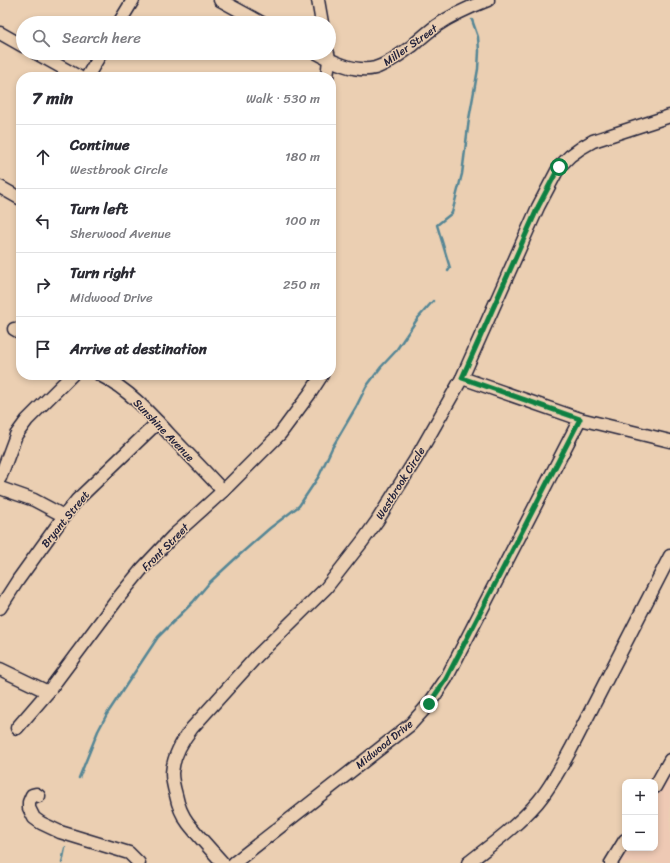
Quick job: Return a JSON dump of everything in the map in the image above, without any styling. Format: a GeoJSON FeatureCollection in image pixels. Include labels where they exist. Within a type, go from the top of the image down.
{"type":"FeatureCollection","features":[{"type":"Feature","properties":{"kind":"street"},"geometry":{"type":"LineString","coordinates":[[123,16],[133,0]]}},
{"type":"Feature","properties":{"kind":"street"},"geometry":{"type":"LineString","coordinates":[[220,0],[249,16]]}},
{"type":"Feature","properties":{"kind":"street"},"geometry":{"type":"LineString","coordinates":[[318,0],[321,16]]}},
{"type":"Feature","properties":{"kind":"street","name":"Miller Street"},"geometry":{"type":"LineString","coordinates":[[335,60],[346,66],[361,69],[375,68],[386,64],[446,20],[488,0]]}},
{"type":"Feature","properties":{"kind":"street"},"geometry":{"type":"LineString","coordinates":[[0,33],[16,42]]}},
{"type":"Feature","properties":{"kind":"street"},"geometry":{"type":"LineString","coordinates":[[49,60],[70,72]]}},
{"type":"Feature","properties":{"kind":"street"},"geometry":{"type":"LineString","coordinates":[[90,72],[97,60]]}},
{"type":"Feature","properties":{"kind":"street"},"geometry":{"type":"LineString","coordinates":[[327,72],[328,60]]}},
{"type":"Feature","properties":{"kind":"street","name":"Westbrook Circle"},"geometry":{"type":"LineString","coordinates":[[223,863],[187,822],[177,801],[172,774],[174,762],[185,737],[257,656],[326,588],[377,521],[417,457],[462,378],[538,207],[559,167],[570,156],[594,141],[670,116]]}},
{"type":"Feature","properties":{"kind":"street"},"geometry":{"type":"LineString","coordinates":[[0,187],[16,195]]}},
{"type":"Feature","properties":{"kind":"street"},"geometry":{"type":"LineString","coordinates":[[462,378],[580,419],[670,441]]}},
{"type":"Feature","properties":{"kind":"street"},"geometry":{"type":"LineString","coordinates":[[0,478],[16,436],[27,420],[67,380]]}},
{"type":"Feature","properties":{"kind":"street","name":"Sunshine Avenue"},"geometry":{"type":"LineString","coordinates":[[109,380],[126,391],[158,422],[223,491]]}},
{"type":"Feature","properties":{"kind":"street","name":"Front Street"},"geometry":{"type":"LineString","coordinates":[[17,728],[48,692],[141,570],[173,536],[223,491],[280,434],[319,380]]}},
{"type":"Feature","properties":{"kind":"street","name":"Midwood Drive"},"geometry":{"type":"LineString","coordinates":[[234,863],[410,725],[429,704],[446,679],[580,419]]}},
{"type":"Feature","properties":{"kind":"street","name":"Bryant Street"},"geometry":{"type":"LineString","coordinates":[[0,608],[18,580],[77,500],[158,422]]}},
{"type":"Feature","properties":{"kind":"street"},"geometry":{"type":"LineString","coordinates":[[0,488],[34,500],[64,516]]}},
{"type":"Feature","properties":{"kind":"street"},"geometry":{"type":"LineString","coordinates":[[468,863],[520,822],[538,802],[554,780],[670,556]]}},
{"type":"Feature","properties":{"kind":"street"},"geometry":{"type":"LineString","coordinates":[[0,669],[48,692]]}},
{"type":"Feature","properties":{"kind":"street"},"geometry":{"type":"LineString","coordinates":[[658,782],[670,760]]}},
{"type":"Feature","properties":{"kind":"street"},"geometry":{"type":"LineString","coordinates":[[40,796],[36,794],[32,795],[29,802],[29,808],[34,818],[41,823],[60,832],[129,853],[139,863]]}},
{"type":"Feature","properties":{"kind":"street"},"geometry":{"type":"LineString","coordinates":[[611,863],[622,845]]}},
{"type":"Feature","properties":{"kind":"shaded area"},"geometry":{"type":"Polygon","coordinates":[[[670,752],[670,863],[606,863],[622,836],[622,851],[658,851],[658,779],[655,779],[670,752]]]}},
{"type":"Feature","properties":{"kind":"waterway"},"geometry":{"type":"LineString","coordinates":[[448,271],[450,268],[437,225],[452,213],[462,174],[469,119],[478,69],[478,37],[472,20]]}},
{"type":"Feature","properties":{"kind":"waterway"},"geometry":{"type":"LineString","coordinates":[[79,778],[98,731],[107,714],[158,637],[193,602],[210,582],[270,528],[299,506],[319,476],[332,448],[366,387],[381,367],[395,352],[418,318],[433,301]]}},
{"type":"Feature","properties":{"kind":"waterway"},"geometry":{"type":"LineString","coordinates":[[62,863],[65,848]]}},
{"type":"Feature","properties":{"kind":"route"},"geometry":{"type":"LineString","coordinates":[[429,704],[446,679],[580,419],[462,378],[538,207],[559,167]]}}]}
